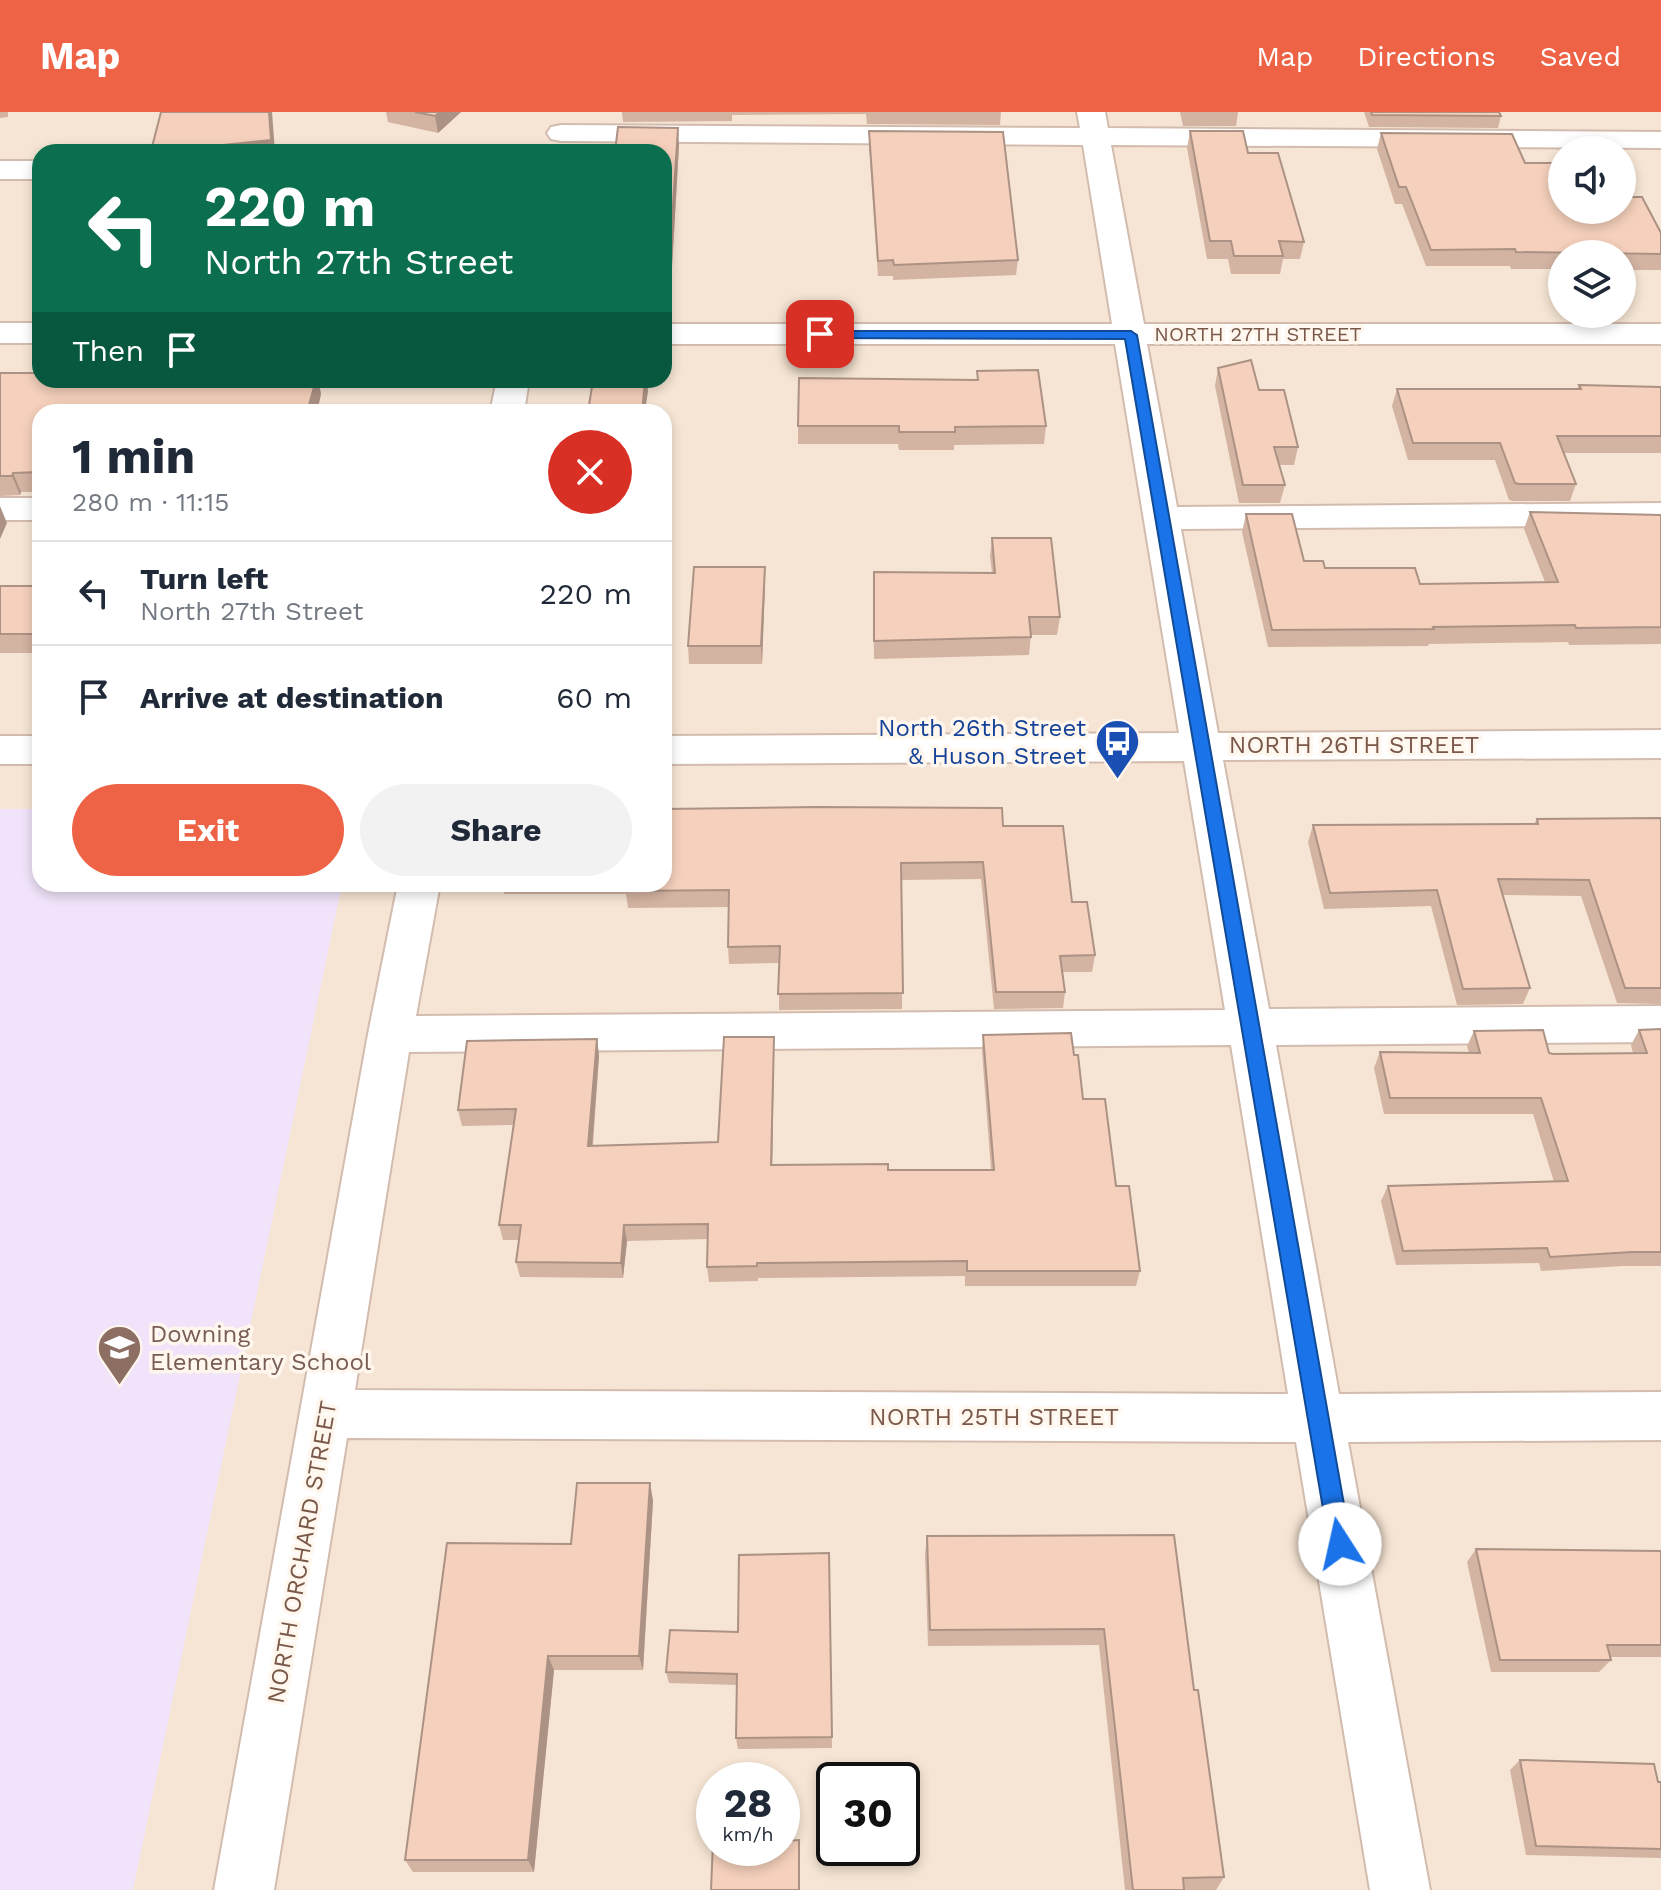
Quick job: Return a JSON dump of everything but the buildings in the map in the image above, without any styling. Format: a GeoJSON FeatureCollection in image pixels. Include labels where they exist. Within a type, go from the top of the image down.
{"type":"FeatureCollection","features":[{"type":"Feature","properties":{"kind":"street"},"geometry":{"type":"LineString","coordinates":[[1093,125],[1400,1890]]}},
{"type":"Feature","properties":{"kind":"street"},"geometry":{"type":"LineString","coordinates":[[561,132],[1093,125],[1661,140]]}},
{"type":"Feature","properties":{"kind":"street"},"geometry":{"type":"LineString","coordinates":[[0,170],[32,170]]}},
{"type":"Feature","properties":{"kind":"street"},"geometry":{"type":"LineString","coordinates":[[0,333],[32,333]]}},
{"type":"Feature","properties":{"kind":"street","name":"NORTH 27TH STREET"},"geometry":{"type":"LineString","coordinates":[[672,334],[1661,334]]}},
{"type":"Feature","properties":{"kind":"street"},"geometry":{"type":"LineString","coordinates":[[0,509],[32,509]]}},
{"type":"Feature","properties":{"kind":"street"},"geometry":{"type":"LineString","coordinates":[[1163,518],[1661,514]]}},
{"type":"Feature","properties":{"kind":"street","name":"NORTH 26TH STREET"},"geometry":{"type":"LineString","coordinates":[[672,750],[1661,744]]}},
{"type":"Feature","properties":{"kind":"street"},"geometry":{"type":"LineString","coordinates":[[0,750],[32,750]]}},
{"type":"Feature","properties":{"kind":"street","name":"NORTH ORCHARD STREET"},"geometry":{"type":"LineString","coordinates":[[244,1890],[390,1034],[417,892]]}},
{"type":"Feature","properties":{"kind":"street"},"geometry":{"type":"LineString","coordinates":[[390,1034],[1661,1024]]}},
{"type":"Feature","properties":{"kind":"street","name":"NORTH 25TH STREET"},"geometry":{"type":"LineString","coordinates":[[327,1414],[1318,1418],[1661,1416]]}},
{"type":"Feature","properties":{"kind":"shaded area"},"geometry":{"type":"Polygon","coordinates":[[[0,112],[1661,112],[1661,1890],[0,1890],[0,112]]]}},
{"type":"Feature","properties":{"kind":"shaded area","name":"Downing Elementary School"},"geometry":{"type":"Polygon","coordinates":[[[0,809],[32,809],[32,892],[340,892],[133,1890],[0,1890],[0,809]]]}},
{"type":"Feature","properties":{"kind":"place","name":"North 26th Street & Huson Street"},"geometry":{"type":"Point","coordinates":[1117,781]}},
{"type":"Feature","properties":{"kind":"place","name":"Downing Elementary School"},"geometry":{"type":"Point","coordinates":[119,1387]}},
{"type":"Feature","properties":{"kind":"route"},"geometry":{"type":"LineString","coordinates":[[820,334],[1131,335],[1340,1544]]}}]}
